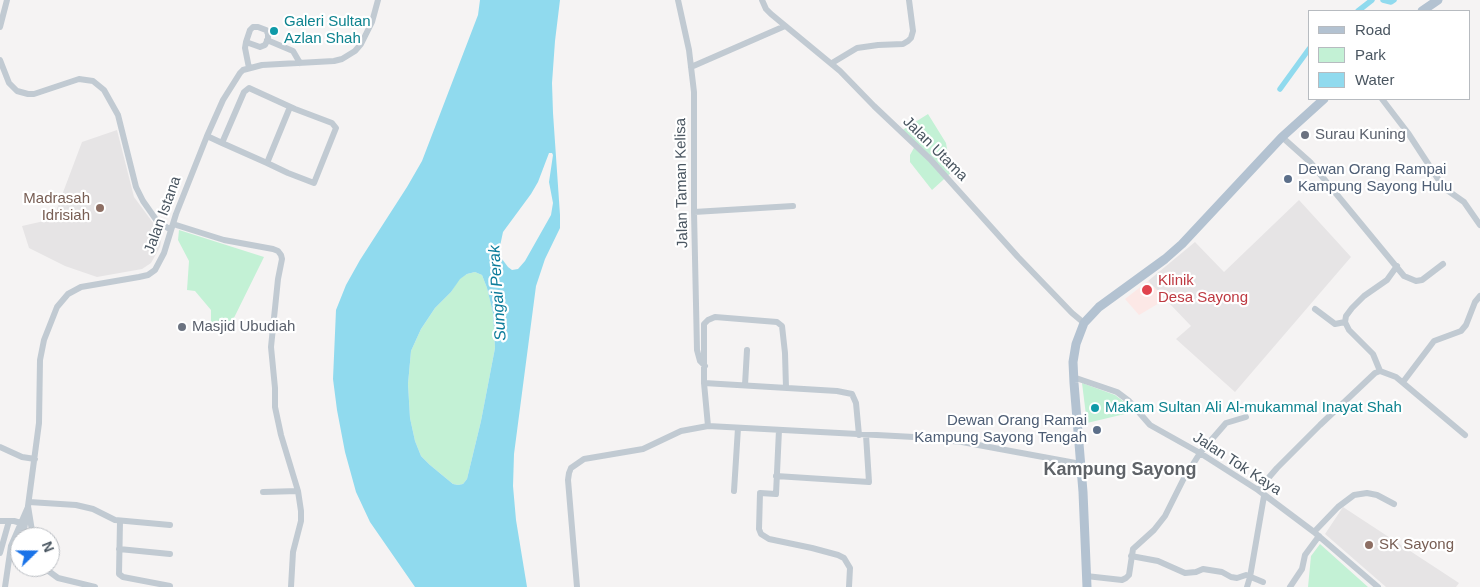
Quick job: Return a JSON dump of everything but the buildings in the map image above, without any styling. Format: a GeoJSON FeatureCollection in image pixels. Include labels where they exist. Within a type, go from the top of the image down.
{"type":"FeatureCollection","features":[{"type":"Feature","properties":{"kind":"main road"},"geometry":{"type":"LineString","coordinates":[[1423,10],[1438,0]]}},
{"type":"Feature","properties":{"kind":"main road"},"geometry":{"type":"LineString","coordinates":[[1087,587],[1081,464],[1074,377],[1076,344],[1084,323],[1100,307],[1165,259],[1182,244],[1282,136],[1323,100]]}},
{"type":"Feature","properties":{"kind":"street"},"geometry":{"type":"LineString","coordinates":[[0,27],[2,9],[7,0]]}},
{"type":"Feature","properties":{"kind":"street"},"geometry":{"type":"LineString","coordinates":[[246,42],[260,46],[265,45],[268,34],[266,30],[253,27],[250,30],[246,42],[245,48],[249,68],[262,64],[342,59],[355,51],[367,34],[378,0]]}},
{"type":"Feature","properties":{"kind":"street","name":"Jalan Taman Kelisa"},"geometry":{"type":"LineString","coordinates":[[678,0],[689,50],[694,92],[697,350],[700,362],[704,366]]}},
{"type":"Feature","properties":{"kind":"street","name":"Jalan Utama"},"geometry":{"type":"LineString","coordinates":[[762,0],[766,9],[832,64],[930,159],[1024,263],[1084,323]]}},
{"type":"Feature","properties":{"kind":"street"},"geometry":{"type":"LineString","coordinates":[[832,64],[857,48],[908,42],[912,31],[909,0]]}},
{"type":"Feature","properties":{"kind":"street"},"geometry":{"type":"LineString","coordinates":[[691,67],[732,51],[785,26]]}},
{"type":"Feature","properties":{"kind":"street"},"geometry":{"type":"LineString","coordinates":[[267,40],[293,50],[300,63]]}},
{"type":"Feature","properties":{"kind":"street"},"geometry":{"type":"LineString","coordinates":[[0,60],[9,83],[17,92],[34,94],[80,80],[93,81],[104,90],[118,115],[136,187],[151,214],[162,226],[273,249],[281,255],[270,347],[275,388],[275,407],[300,503],[301,521],[293,552],[291,587]]}},
{"type":"Feature","properties":{"kind":"street","name":"Jalan Istana"},"geometry":{"type":"LineString","coordinates":[[32,527],[29,504],[39,423],[40,360],[44,340],[57,307],[68,294],[81,287],[148,275],[155,270],[169,242],[172,227],[223,100],[236,77],[243,70],[249,68]]}},
{"type":"Feature","properties":{"kind":"street"},"geometry":{"type":"LineString","coordinates":[[207,136],[222,143],[267,163],[314,183],[336,128],[335,125],[249,88],[244,92],[222,143]]}},
{"type":"Feature","properties":{"kind":"street"},"geometry":{"type":"LineString","coordinates":[[1383,100],[1408,133],[1440,182],[1447,190],[1464,202],[1480,225]]}},
{"type":"Feature","properties":{"kind":"street"},"geometry":{"type":"LineString","coordinates":[[267,163],[290,107]]}},
{"type":"Feature","properties":{"kind":"street"},"geometry":{"type":"LineString","coordinates":[[1282,136],[1310,162],[1404,276],[1416,281],[1422,280],[1443,264]]}},
{"type":"Feature","properties":{"kind":"street"},"geometry":{"type":"LineString","coordinates":[[694,212],[793,206]]}},
{"type":"Feature","properties":{"kind":"street"},"geometry":{"type":"LineString","coordinates":[[1380,371],[1373,354],[1349,330],[1345,322],[1346,316],[1352,308],[1364,296],[1387,280],[1396,266]]}},
{"type":"Feature","properties":{"kind":"street"},"geometry":{"type":"LineString","coordinates":[[1402,382],[1434,341],[1461,331],[1466,325],[1474,302],[1480,296]]}},
{"type":"Feature","properties":{"kind":"street"},"geometry":{"type":"LineString","coordinates":[[1316,309],[1334,324],[1345,322]]}},
{"type":"Feature","properties":{"kind":"street"},"geometry":{"type":"LineString","coordinates":[[708,426],[704,383],[704,324],[708,320],[715,317],[777,322],[782,326],[786,388]]}},
{"type":"Feature","properties":{"kind":"street"},"geometry":{"type":"LineString","coordinates":[[745,385],[747,350]]}},
{"type":"Feature","properties":{"kind":"street"},"geometry":{"type":"LineString","coordinates":[[1258,490],[1320,425],[1375,373],[1380,371],[1396,377],[1465,435]]}},
{"type":"Feature","properties":{"kind":"street","name":"Jalan Tok Kaya"},"geometry":{"type":"LineString","coordinates":[[1074,377],[1117,392],[1129,401],[1150,425],[1258,490],[1317,534],[1378,587]]}},
{"type":"Feature","properties":{"kind":"street"},"geometry":{"type":"LineString","coordinates":[[704,383],[837,391],[852,394],[856,403],[863,435],[869,482],[776,476]]}},
{"type":"Feature","properties":{"kind":"street"},"geometry":{"type":"LineString","coordinates":[[1086,576],[1122,580],[1126,578],[1133,549],[1154,530],[1165,516],[1183,480],[1200,454],[1226,423],[1246,417]]}},
{"type":"Feature","properties":{"kind":"street"},"geometry":{"type":"LineString","coordinates":[[577,587],[568,480],[568,473],[571,468],[584,459],[644,449],[681,431],[708,426],[914,437],[962,442],[1081,464]]}},
{"type":"Feature","properties":{"kind":"street"},"geometry":{"type":"LineString","coordinates":[[734,491],[738,428]]}},
{"type":"Feature","properties":{"kind":"street"},"geometry":{"type":"LineString","coordinates":[[778,430],[776,494],[760,493],[759,529],[761,534],[769,539],[820,550],[844,558],[850,568],[848,587]]}},
{"type":"Feature","properties":{"kind":"street"},"geometry":{"type":"LineString","coordinates":[[0,447],[22,457],[34,459]]}},
{"type":"Feature","properties":{"kind":"street"},"geometry":{"type":"LineString","coordinates":[[263,492],[298,491]]}},
{"type":"Feature","properties":{"kind":"street"},"geometry":{"type":"LineString","coordinates":[[1290,587],[1302,569],[1305,555],[1317,534],[1338,507],[1354,495],[1367,493],[1377,495],[1394,504]]}},
{"type":"Feature","properties":{"kind":"street"},"geometry":{"type":"LineString","coordinates":[[1247,587],[1264,496]]}},
{"type":"Feature","properties":{"kind":"street"},"geometry":{"type":"LineString","coordinates":[[25,527],[29,504],[76,505],[93,509],[115,520],[170,526]]}},
{"type":"Feature","properties":{"kind":"street","name":"Jalan Istana"},"geometry":{"type":"LineString","coordinates":[[5,587],[11,546],[29,504]]}},
{"type":"Feature","properties":{"kind":"street"},"geometry":{"type":"LineString","coordinates":[[120,520],[119,574],[123,577],[170,586]]}},
{"type":"Feature","properties":{"kind":"street"},"geometry":{"type":"LineString","coordinates":[[0,521],[21,523]]}},
{"type":"Feature","properties":{"kind":"street"},"geometry":{"type":"LineString","coordinates":[[0,553],[9,521]]}},
{"type":"Feature","properties":{"kind":"street"},"geometry":{"type":"LineString","coordinates":[[119,549],[170,554]]}},
{"type":"Feature","properties":{"kind":"street"},"geometry":{"type":"LineString","coordinates":[[1131,556],[1158,561],[1185,573],[1203,569],[1222,572],[1231,577],[1250,576],[1263,582]]}},
{"type":"Feature","properties":{"kind":"street"},"geometry":{"type":"LineString","coordinates":[[57,577],[65,581],[95,587]]}},
{"type":"Feature","properties":{"kind":"shaded area","name":"Madrasah Idrisiah"},"geometry":{"type":"Polygon","coordinates":[[[117,130],[134,197],[162,235],[160,247],[151,263],[142,269],[97,277],[65,266],[29,248],[22,226],[53,219],[82,142],[117,130]]]}},
{"type":"Feature","properties":{"kind":"shaded area"},"geometry":{"type":"Polygon","coordinates":[[[1299,200],[1351,257],[1235,392],[1176,339],[1191,326],[1148,281],[1195,242],[1224,272],[1299,200]]]}},
{"type":"Feature","properties":{"kind":"shaded area","name":"Klinik Desa Sayong"},"geometry":{"type":"Polygon","coordinates":[[[1148,281],[1166,299],[1139,315],[1125,299],[1148,281]]]}},
{"type":"Feature","properties":{"kind":"shaded area","name":"SK Sayong"},"geometry":{"type":"Polygon","coordinates":[[[1343,507],[1459,583],[1456,587],[1386,587],[1325,534],[1343,507]]]}},
{"type":"Feature","properties":{"kind":"green space"},"geometry":{"type":"Polygon","coordinates":[[[928,114],[946,143],[953,171],[932,190],[910,162],[910,155],[915,146],[901,131],[928,114]]]}},
{"type":"Feature","properties":{"kind":"green space"},"geometry":{"type":"Polygon","coordinates":[[[179,230],[264,257],[228,330],[211,328],[211,310],[195,291],[187,290],[189,261],[178,240],[179,230]]]}},
{"type":"Feature","properties":{"kind":"green space"},"geometry":{"type":"Polygon","coordinates":[[[475,272],[482,275],[487,288],[493,313],[495,348],[481,421],[467,479],[463,484],[458,485],[453,484],[421,456],[415,441],[410,418],[408,384],[411,351],[421,329],[435,308],[451,292],[459,279],[475,272]]]}},
{"type":"Feature","properties":{"kind":"green space"},"geometry":{"type":"Polygon","coordinates":[[[1082,383],[1115,395],[1127,404],[1133,412],[1087,423],[1082,383]]]}},
{"type":"Feature","properties":{"kind":"green space"},"geometry":{"type":"Polygon","coordinates":[[[1320,544],[1368,587],[1308,587],[1311,556],[1320,544]]]}},
{"type":"Feature","properties":{"kind":"water","name":"Sungai Perak"},"geometry":{"type":"Polygon","coordinates":[[[480,0],[560,0],[552,83],[560,228],[545,259],[536,286],[514,454],[513,486],[516,520],[527,587],[415,587],[370,522],[356,492],[345,452],[333,379],[336,310],[346,285],[360,260],[422,161],[478,15],[480,0]],[[549,153],[538,182],[503,232],[500,246],[502,259],[512,270],[518,269],[525,261],[551,215],[553,203],[549,182],[553,155],[549,153]],[[475,272],[467,274],[460,279],[451,292],[435,308],[421,329],[411,351],[408,384],[410,418],[415,441],[421,456],[453,484],[458,485],[463,484],[467,479],[481,421],[495,348],[493,313],[487,288],[482,275],[475,272]]]}},
{"type":"Feature","properties":{"kind":"waterway"},"geometry":{"type":"LineString","coordinates":[[1359,10],[1372,0]]}},
{"type":"Feature","properties":{"kind":"waterway"},"geometry":{"type":"LineString","coordinates":[[1383,0],[1391,2],[1394,0]]}},
{"type":"Feature","properties":{"kind":"waterway"},"geometry":{"type":"LineString","coordinates":[[1280,89],[1308,50]]}},
{"type":"Feature","properties":{"kind":"place","name":"Galeri Sultan Azlan Shah"},"geometry":{"type":"Point","coordinates":[274,31]}},
{"type":"Feature","properties":{"kind":"place","name":"Surau Kuning"},"geometry":{"type":"Point","coordinates":[1305,135]}},
{"type":"Feature","properties":{"kind":"place","name":"Dewan Orang Rampai Kampung Sayong Hulu"},"geometry":{"type":"Point","coordinates":[1288,179]}},
{"type":"Feature","properties":{"kind":"place","name":"Madrasah Idrisiah"},"geometry":{"type":"Point","coordinates":[100,208]}},
{"type":"Feature","properties":{"kind":"place","name":"Klinik Desa Sayong"},"geometry":{"type":"Point","coordinates":[1147,290]}},
{"type":"Feature","properties":{"kind":"place","name":"Masjid Ubudiah"},"geometry":{"type":"Point","coordinates":[182,327]}},
{"type":"Feature","properties":{"kind":"place","name":"Makam Sultan Ali Al-mukammal Inayat Shah"},"geometry":{"type":"Point","coordinates":[1095,408]}},
{"type":"Feature","properties":{"kind":"place","name":"Dewan Orang Ramai Kampung Sayong Tengah"},"geometry":{"type":"Point","coordinates":[1097,430]}},
{"type":"Feature","properties":{"kind":"place","name":"SK Sayong"},"geometry":{"type":"Point","coordinates":[1369,545]}},
{"type":"Feature","properties":{"kind":"district","name":"Kampung Sayong"},"geometry":{"type":"Point","coordinates":[1120,470]}}]}
